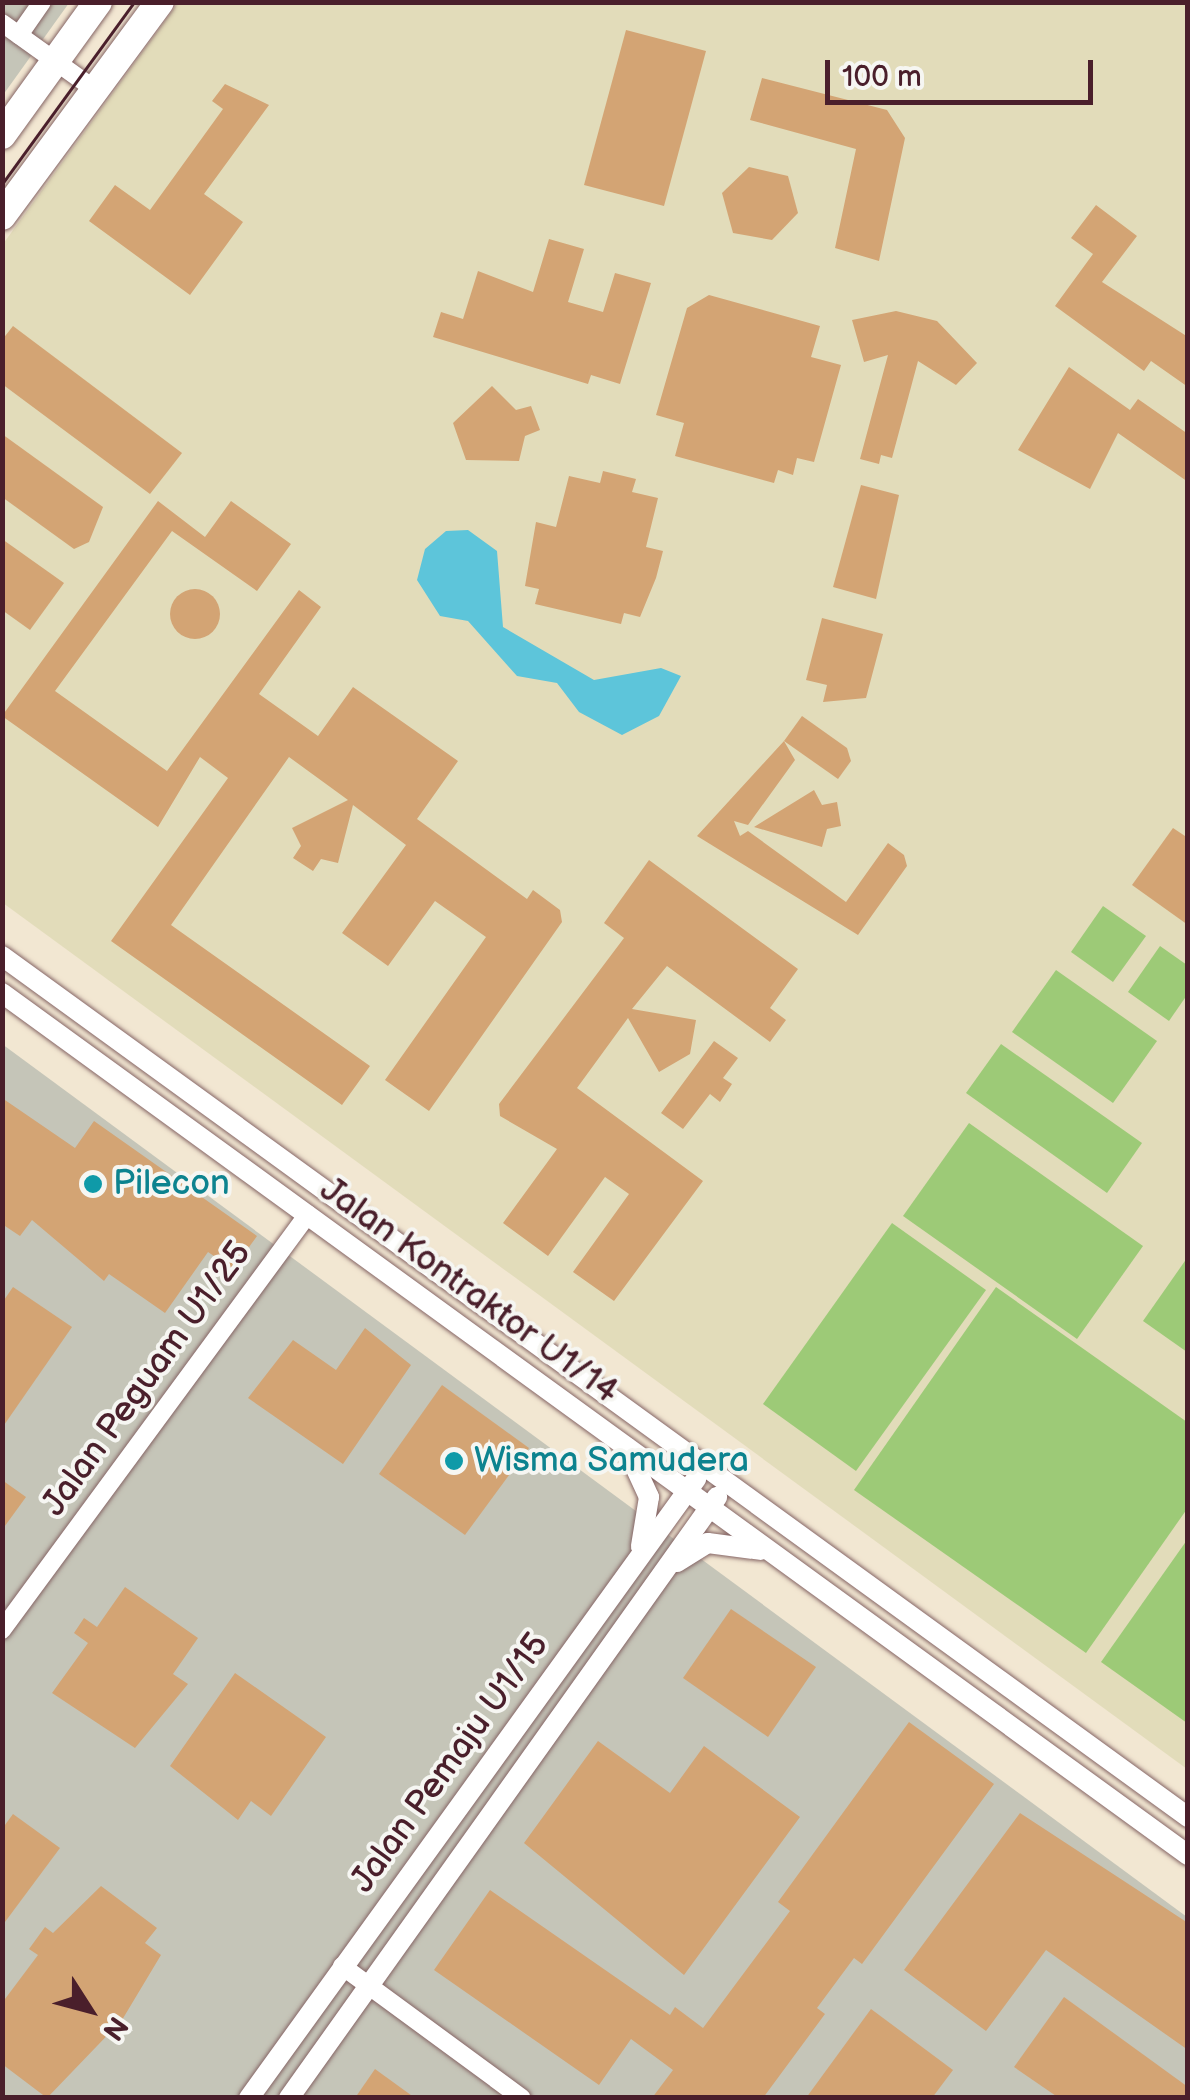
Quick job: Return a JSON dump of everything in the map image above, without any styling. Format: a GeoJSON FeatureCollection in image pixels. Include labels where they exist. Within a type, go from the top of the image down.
{"type":"FeatureCollection","features":[{"type":"Feature","properties":{"kind":"main road"},"geometry":{"type":"LineString","coordinates":[[2,135],[98,2]]}},
{"type":"Feature","properties":{"kind":"main road"},"geometry":{"type":"LineString","coordinates":[[2,216],[160,2]]}},
{"type":"Feature","properties":{"kind":"street"},"geometry":{"type":"LineString","coordinates":[[42,2],[8,29],[97,91]]}},
{"type":"Feature","properties":{"kind":"street","name":"Jalan Kontraktor U1/14"},"geometry":{"type":"LineString","coordinates":[[2,956],[1188,1817]]}},
{"type":"Feature","properties":{"kind":"street","name":"Jalan Kontraktor U1/14"},"geometry":{"type":"LineString","coordinates":[[2,992],[1188,1855]]}},
{"type":"Feature","properties":{"kind":"street","name":"Jalan Peguam U1/25"},"geometry":{"type":"LineString","coordinates":[[2,1630],[308,1214]]}},
{"type":"Feature","properties":{"kind":"street"},"geometry":{"type":"LineString","coordinates":[[624,1443],[649,1497],[633,1566]]}},
{"type":"Feature","properties":{"kind":"street","name":"Jalan Pemaju U1/15"},"geometry":{"type":"LineString","coordinates":[[249,2098],[704,1466]]}},
{"type":"Feature","properties":{"kind":"street","name":"Jalan Pemaju U1/15"},"geometry":{"type":"LineString","coordinates":[[289,2098],[727,1483]]}},
{"type":"Feature","properties":{"kind":"street"},"geometry":{"type":"LineString","coordinates":[[656,1582],[708,1543],[777,1555]]}},
{"type":"Feature","properties":{"kind":"street"},"geometry":{"type":"LineString","coordinates":[[342,1966],[522,2098]]}},
{"type":"Feature","properties":{"kind":"shaded area"},"geometry":{"type":"Polygon","coordinates":[[[3,3],[69,3],[3,95],[3,3]]]}},
{"type":"Feature","properties":{"kind":"shaded area"},"geometry":{"type":"Polygon","coordinates":[[[178,3],[1187,3],[1187,1769],[3,903],[3,244],[178,3]]]}},
{"type":"Feature","properties":{"kind":"shaded area"},"geometry":{"type":"Polygon","coordinates":[[[2,1044],[1187,1917],[1187,2097],[3,2097],[2,1044]]]}},
{"type":"Feature","properties":{"kind":"green space"},"geometry":{"type":"Polygon","coordinates":[[[1103,906],[1146,936],[1113,982],[1071,952],[1103,906]]]}},
{"type":"Feature","properties":{"kind":"green space"},"geometry":{"type":"Polygon","coordinates":[[[1160,946],[1187,965],[1187,995],[1169,1021],[1128,992],[1160,946]]]}},
{"type":"Feature","properties":{"kind":"green space"},"geometry":{"type":"Polygon","coordinates":[[[1056,970],[1157,1041],[1113,1103],[1012,1032],[1056,970]]]}},
{"type":"Feature","properties":{"kind":"green space"},"geometry":{"type":"Polygon","coordinates":[[[1001,1044],[1142,1143],[1107,1193],[966,1093],[1001,1044]]]}},
{"type":"Feature","properties":{"kind":"green space"},"geometry":{"type":"Polygon","coordinates":[[[969,1123],[1143,1246],[1077,1339],[903,1216],[969,1123]]]}},
{"type":"Feature","properties":{"kind":"green space"},"geometry":{"type":"Polygon","coordinates":[[[892,1223],[986,1290],[856,1471],[763,1404],[892,1223]]]}},
{"type":"Feature","properties":{"kind":"green space"},"geometry":{"type":"Polygon","coordinates":[[[1187,1258],[1187,1352],[1143,1321],[1187,1258]]]}},
{"type":"Feature","properties":{"kind":"green space"},"geometry":{"type":"Polygon","coordinates":[[[996,1287],[1187,1422],[1187,1509],[1086,1653],[854,1490],[996,1287]]]}},
{"type":"Feature","properties":{"kind":"green space"},"geometry":{"type":"Polygon","coordinates":[[[1187,1540],[1187,1723],[1101,1662],[1187,1540]]]}},
{"type":"Feature","properties":{"kind":"water"},"geometry":{"type":"Polygon","coordinates":[[[468,530],[497,551],[503,627],[594,680],[661,668],[681,676],[659,716],[622,735],[579,712],[557,683],[517,676],[468,621],[440,616],[417,580],[425,549],[446,531],[468,530]]]}},
{"type":"Feature","properties":{"kind":"building"},"geometry":{"type":"Polygon","coordinates":[[[626,30],[706,51],[664,206],[584,185],[626,30]]]}},
{"type":"Feature","properties":{"kind":"building"},"geometry":{"type":"Polygon","coordinates":[[[762,78],[887,110],[905,138],[879,261],[835,248],[856,149],[750,120],[762,78]]]}},
{"type":"Feature","properties":{"kind":"building"},"geometry":{"type":"Polygon","coordinates":[[[225,84],[269,105],[204,194],[243,222],[190,295],[89,221],[115,185],[150,210],[223,109],[212,101],[225,84]]]}},
{"type":"Feature","properties":{"kind":"building"},"geometry":{"type":"Polygon","coordinates":[[[749,167],[788,176],[798,213],[772,240],[733,233],[722,193],[749,167]]]}},
{"type":"Feature","properties":{"kind":"building"},"geometry":{"type":"Polygon","coordinates":[[[1096,205],[1137,236],[1102,282],[1188,337],[1188,387],[1151,361],[1144,371],[1055,306],[1093,254],[1071,238],[1096,205]]]}},
{"type":"Feature","properties":{"kind":"building"},"geometry":{"type":"Polygon","coordinates":[[[549,239],[584,249],[568,302],[603,312],[615,273],[651,283],[620,384],[591,375],[588,384],[433,337],[441,312],[463,319],[478,271],[533,292],[549,239]]]}},
{"type":"Feature","properties":{"kind":"building"},"geometry":{"type":"Polygon","coordinates":[[[709,295],[820,326],[811,357],[841,365],[814,462],[797,458],[793,475],[778,470],[774,483],[675,456],[684,423],[656,415],[687,308],[709,295]]]}},
{"type":"Feature","properties":{"kind":"building"},"geometry":{"type":"Polygon","coordinates":[[[896,311],[937,321],[977,363],[956,385],[918,361],[892,458],[881,455],[879,464],[860,459],[888,355],[864,362],[852,320],[896,311]]]}},
{"type":"Feature","properties":{"kind":"building"},"geometry":{"type":"Polygon","coordinates":[[[13,326],[182,453],[150,494],[2,384],[2,340],[13,326]]]}},
{"type":"Feature","properties":{"kind":"building"},"geometry":{"type":"Polygon","coordinates":[[[1069,367],[1130,410],[1138,399],[1188,434],[1188,482],[1118,433],[1090,489],[1018,450],[1069,367]]]}},
{"type":"Feature","properties":{"kind":"building"},"geometry":{"type":"Polygon","coordinates":[[[492,386],[516,410],[531,406],[540,430],[525,436],[519,461],[466,460],[453,423],[492,386]]]}},
{"type":"Feature","properties":{"kind":"building"},"geometry":{"type":"Polygon","coordinates":[[[2,434],[103,507],[89,542],[74,549],[2,497],[2,434]]]}},
{"type":"Feature","properties":{"kind":"building"},"geometry":{"type":"Polygon","coordinates":[[[603,471],[636,479],[632,492],[658,498],[646,547],[663,551],[656,578],[640,617],[624,613],[621,624],[535,604],[539,589],[525,586],[536,522],[556,527],[569,476],[600,483],[603,471]]]}},
{"type":"Feature","properties":{"kind":"building"},"geometry":{"type":"Polygon","coordinates":[[[861,485],[899,495],[876,599],[833,587],[861,485]]]}},
{"type":"Feature","properties":{"kind":"building"},"geometry":{"type":"Polygon","coordinates":[[[158,501],[205,537],[231,501],[291,544],[257,591],[172,531],[55,691],[167,771],[299,590],[321,607],[259,694],[318,736],[353,687],[458,761],[417,819],[527,899],[533,890],[560,910],[562,922],[429,1111],[385,1080],[486,937],[435,901],[388,966],[342,933],[406,845],[353,805],[338,863],[321,859],[313,871],[293,858],[301,846],[292,828],[348,800],[289,757],[171,925],[370,1066],[342,1105],[111,941],[228,778],[200,757],[158,827],[2,716],[158,501]]]}},
{"type":"Feature","properties":{"kind":"building"},"geometry":{"type":"Polygon","coordinates":[[[2,539],[64,583],[30,630],[2,610],[2,539]]]}},
{"type":"Feature","properties":{"kind":"building"},"geometry":{"type":"Polygon","coordinates":[[[195,589],[213,596],[220,614],[213,632],[195,639],[177,632],[170,614],[177,596],[195,589]]]}},
{"type":"Feature","properties":{"kind":"building"},"geometry":{"type":"Polygon","coordinates":[[[822,618],[883,634],[866,698],[823,702],[827,685],[806,680],[822,618]]]}},
{"type":"Feature","properties":{"kind":"building"},"geometry":{"type":"Polygon","coordinates":[[[802,716],[847,748],[851,761],[838,779],[784,741],[802,716]]]}},
{"type":"Feature","properties":{"kind":"building"},"geometry":{"type":"Polygon","coordinates":[[[784,741],[795,760],[748,825],[734,821],[740,836],[748,831],[846,902],[888,843],[904,855],[907,866],[858,935],[697,836],[784,741]]]}},
{"type":"Feature","properties":{"kind":"building"},"geometry":{"type":"Polygon","coordinates":[[[814,790],[822,805],[837,802],[841,826],[827,829],[822,847],[754,827],[814,790]]]}},
{"type":"Feature","properties":{"kind":"building"},"geometry":{"type":"Polygon","coordinates":[[[1173,828],[1188,838],[1188,925],[1132,885],[1173,828]]]}},
{"type":"Feature","properties":{"kind":"building"},"geometry":{"type":"Polygon","coordinates":[[[649,860],[798,969],[770,1008],[786,1020],[770,1042],[667,966],[632,1009],[696,1020],[690,1054],[659,1072],[628,1018],[577,1088],[703,1181],[614,1301],[573,1272],[629,1194],[605,1177],[548,1256],[503,1223],[557,1149],[500,1116],[499,1104],[624,938],[604,923],[649,860]]]}},
{"type":"Feature","properties":{"kind":"building"},"geometry":{"type":"Polygon","coordinates":[[[714,1041],[738,1058],[723,1078],[732,1084],[720,1102],[710,1094],[683,1129],[661,1113],[714,1041]]]}},
{"type":"Feature","properties":{"kind":"building","name":"Pilecon"},"geometry":{"type":"Polygon","coordinates":[[[2,1098],[75,1148],[94,1121],[257,1236],[233,1269],[208,1252],[165,1313],[109,1274],[104,1281],[32,1220],[20,1236],[2,1224],[2,1098]]]}},
{"type":"Feature","properties":{"kind":"building"},"geometry":{"type":"Polygon","coordinates":[[[13,1287],[72,1327],[2,1428],[2,1303],[13,1287]]]}},
{"type":"Feature","properties":{"kind":"building"},"geometry":{"type":"Polygon","coordinates":[[[365,1328],[411,1365],[343,1464],[248,1398],[293,1340],[336,1370],[365,1328]]]}},
{"type":"Feature","properties":{"kind":"building","name":"Wisma Samudera"},"geometry":{"type":"Polygon","coordinates":[[[442,1385],[529,1448],[465,1535],[379,1474],[442,1385]]]}},
{"type":"Feature","properties":{"kind":"building"},"geometry":{"type":"Polygon","coordinates":[[[2,1480],[26,1497],[2,1530],[2,1480]]]}},
{"type":"Feature","properties":{"kind":"building"},"geometry":{"type":"Polygon","coordinates":[[[125,1587],[198,1638],[173,1674],[188,1684],[135,1748],[52,1693],[88,1643],[74,1633],[84,1618],[97,1627],[125,1587]]]}},
{"type":"Feature","properties":{"kind":"building"},"geometry":{"type":"Polygon","coordinates":[[[731,1609],[816,1667],[768,1737],[683,1678],[731,1609]]]}},
{"type":"Feature","properties":{"kind":"building"},"geometry":{"type":"Polygon","coordinates":[[[235,1673],[326,1737],[271,1816],[251,1801],[238,1820],[170,1766],[235,1673]]]}},
{"type":"Feature","properties":{"kind":"building"},"geometry":{"type":"Polygon","coordinates":[[[909,1722],[994,1784],[862,1964],[854,1958],[817,2008],[825,2014],[763,2098],[652,2098],[673,2070],[631,2039],[599,2085],[434,1970],[490,1890],[670,2015],[675,2007],[703,2028],[790,1911],[778,1902],[909,1722]]]}},
{"type":"Feature","properties":{"kind":"building"},"geometry":{"type":"Polygon","coordinates":[[[598,1741],[670,1793],[704,1746],[800,1817],[684,1975],[524,1843],[598,1741]]]}},
{"type":"Feature","properties":{"kind":"building"},"geometry":{"type":"Polygon","coordinates":[[[1020,1813],[1188,1923],[1188,2050],[1046,1950],[986,2031],[904,1970],[1020,1813]]]}},
{"type":"Feature","properties":{"kind":"building"},"geometry":{"type":"Polygon","coordinates":[[[13,1814],[60,1848],[2,1926],[2,1829],[13,1814]]]}},
{"type":"Feature","properties":{"kind":"building"},"geometry":{"type":"Polygon","coordinates":[[[101,1886],[157,1928],[145,1943],[161,1955],[122,2020],[47,2098],[2,2064],[2,2003],[38,1955],[29,1949],[45,1927],[53,1933],[101,1886]]]}},
{"type":"Feature","properties":{"kind":"building"},"geometry":{"type":"Polygon","coordinates":[[[1064,1997],[1188,2087],[1188,2098],[1059,2098],[1014,2067],[1064,1997]]]}},
{"type":"Feature","properties":{"kind":"building"},"geometry":{"type":"Polygon","coordinates":[[[871,2009],[953,2070],[932,2098],[806,2098],[871,2009]]]}},
{"type":"Feature","properties":{"kind":"building"},"geometry":{"type":"Polygon","coordinates":[[[375,2069],[415,2098],[355,2098],[375,2069]]]}},
{"type":"Feature","properties":{"kind":"tram line"},"geometry":{"type":"LineString","coordinates":[[2,184],[134,2]]}},
{"type":"Feature","properties":{"kind":"place","name":"Pilecon"},"geometry":{"type":"Point","coordinates":[93,1184]}},
{"type":"Feature","properties":{"kind":"place","name":"Wisma Samudera"},"geometry":{"type":"Point","coordinates":[454,1461]}}]}
